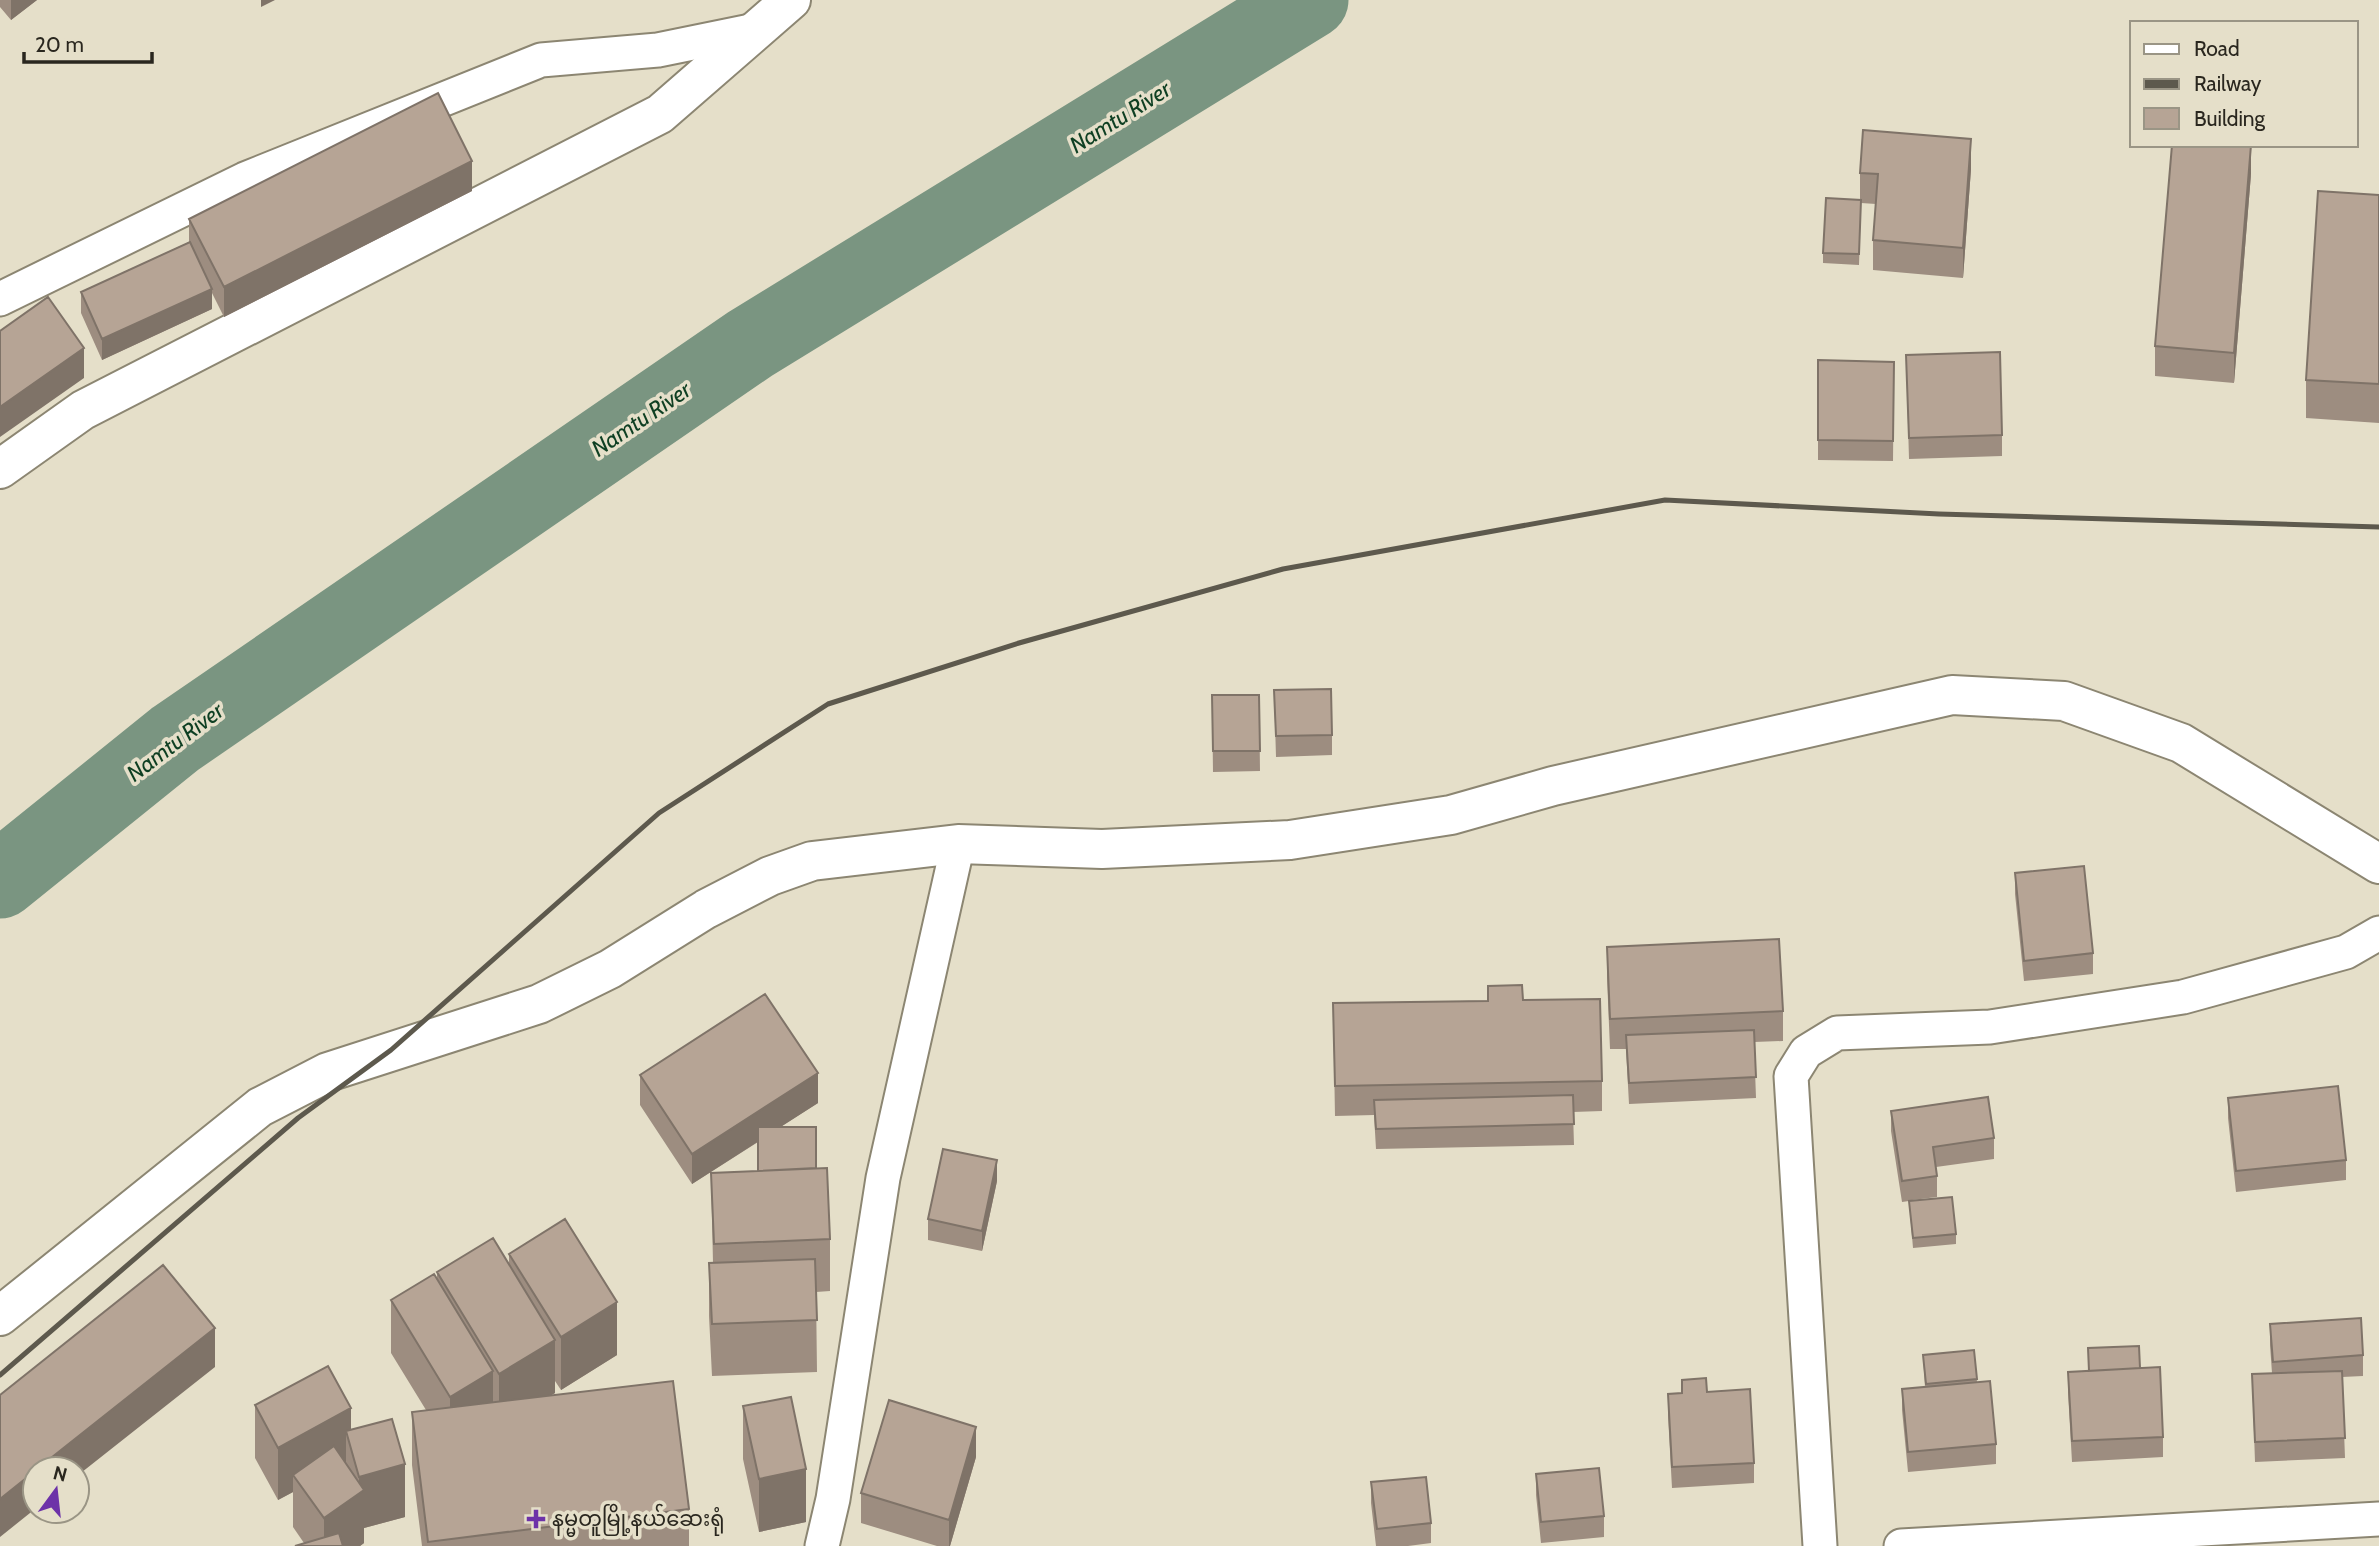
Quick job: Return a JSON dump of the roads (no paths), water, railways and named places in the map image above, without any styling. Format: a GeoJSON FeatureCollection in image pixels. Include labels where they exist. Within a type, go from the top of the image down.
{"type":"FeatureCollection","features":[{"type":"Feature","properties":{"kind":"street"},"geometry":{"type":"LineString","coordinates":[[0,469],[83,410],[660,114],[791,0]]}},
{"type":"Feature","properties":{"kind":"street"},"geometry":{"type":"LineString","coordinates":[[0,299],[245,179],[541,60],[658,50],[756,30]]}},
{"type":"Feature","properties":{"kind":"street"},"geometry":{"type":"LineString","coordinates":[[0,1316],[260,1107],[328,1072],[540,1004],[610,969],[706,909],[770,876],[812,861],[958,844],[1102,849],[1290,840],[1451,815],[1553,786],[1952,695],[2064,701],[2181,743],[2379,864]]}},
{"type":"Feature","properties":{"kind":"street"},"geometry":{"type":"LineString","coordinates":[[822,1546],[833,1499],[883,1178],[958,844]]}},
{"type":"Feature","properties":{"kind":"street"},"geometry":{"type":"LineString","coordinates":[[1820,1546],[1791,1076],[1806,1052],[1837,1033],[1990,1027],[2183,997],[2346,952],[2379,933]]}},
{"type":"Feature","properties":{"kind":"street"},"geometry":{"type":"LineString","coordinates":[[1901,1546],[2379,1519]]}},
{"type":"Feature","properties":{"kind":"waterway","name":"Namtu River"},"geometry":{"type":"LineString","coordinates":[[0,880],[175,739],[750,344],[1310,0]]}},
{"type":"Feature","properties":{"kind":"railway"},"geometry":{"type":"LineString","coordinates":[[0,1375],[298,1118],[391,1050],[659,813],[828,704],[1019,643],[1283,569],[1665,500],[1939,514],[2379,527]]}},
{"type":"Feature","properties":{"kind":"place","name":"နမ္မတူမြို့နယ်ဆေးရုံ"},"geometry":{"type":"Point","coordinates":[536,1519]}}]}
